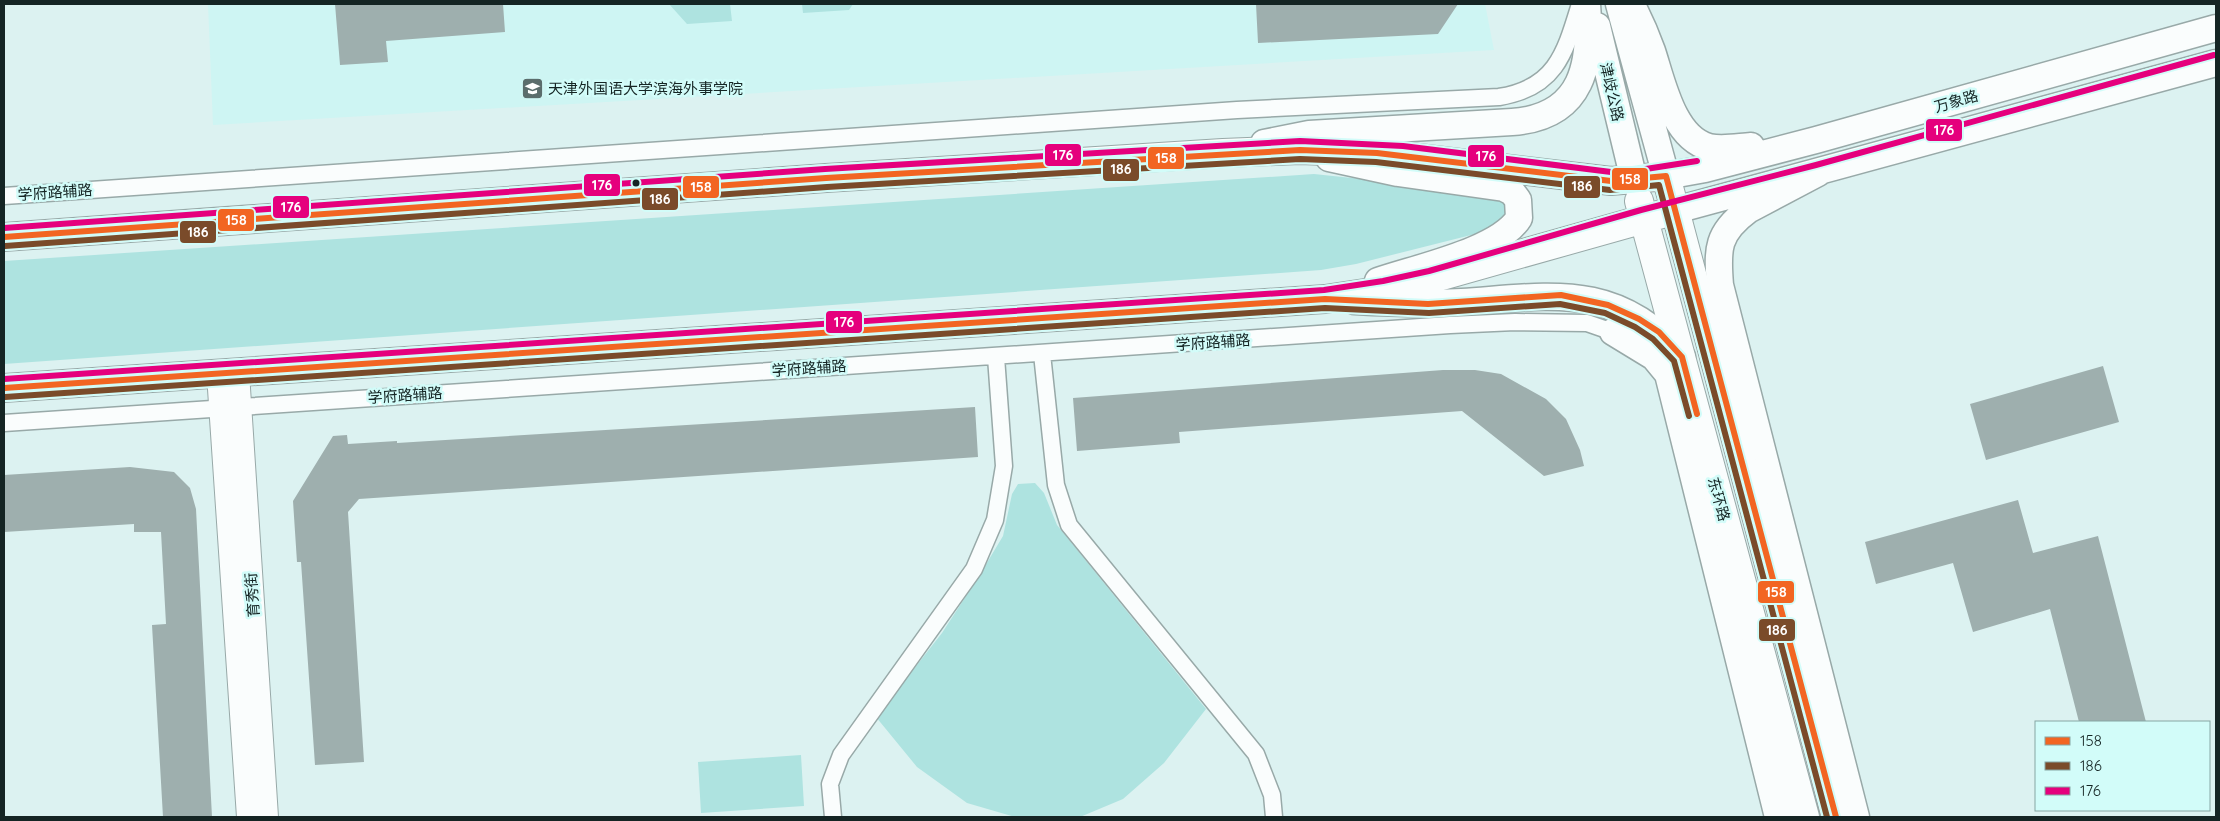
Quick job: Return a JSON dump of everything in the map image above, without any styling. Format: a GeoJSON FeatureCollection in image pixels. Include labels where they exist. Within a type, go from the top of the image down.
{"type":"FeatureCollection","features":[{"type":"Feature","properties":{"kind":"highway"},"geometry":{"type":"LineString","coordinates":[[4,237],[826,178],[1223,153],[1300,150],[1378,153],[1590,179],[1634,180],[1666,176],[1836,817]]}},
{"type":"Feature","properties":{"kind":"highway","name":"东环路"},"geometry":{"type":"LineString","coordinates":[[1634,180],[1775,712],[1805,817]]}},
{"type":"Feature","properties":{"kind":"highway"},"geometry":{"type":"LineString","coordinates":[[4,388],[1325,299],[1385,290],[1431,279],[1676,210]]}},
{"type":"Feature","properties":{"kind":"main road"},"geometry":{"type":"LineString","coordinates":[[1223,153],[1309,134],[1512,122],[1540,117],[1563,103],[1574,92],[1584,73],[1588,37],[1587,4]]}},
{"type":"Feature","properties":{"kind":"main road","name":"津歧公路"},"geometry":{"type":"LineString","coordinates":[[1591,4],[1634,180]]}},
{"type":"Feature","properties":{"kind":"main road","name":"津歧公路"},"geometry":{"type":"LineString","coordinates":[[1619,4],[1666,176]]}},
{"type":"Feature","properties":{"kind":"main road"},"geometry":{"type":"LineString","coordinates":[[1631,4],[1652,50],[1673,112],[1691,136],[1707,147],[1723,148],[1781,141],[1816,140]]}},
{"type":"Feature","properties":{"kind":"main road","name":"万象路"},"geometry":{"type":"LineString","coordinates":[[1666,176],[1706,169],[1816,140],[2216,28]]}},
{"type":"Feature","properties":{"kind":"main road"},"geometry":{"type":"LineString","coordinates":[[1676,210],[1818,173],[2216,63]]}},
{"type":"Feature","properties":{"kind":"main road"},"geometry":{"type":"LineString","coordinates":[[1300,150],[1398,173],[1504,188],[1512,192],[1518,200],[1520,209],[1519,218],[1505,234],[1477,249],[1325,299]]}},
{"type":"Feature","properties":{"kind":"main road"},"geometry":{"type":"LineString","coordinates":[[1818,173],[1748,210],[1738,218],[1723,235],[1718,259],[1720,285],[1856,817]]}},
{"type":"Feature","properties":{"kind":"main road"},"geometry":{"type":"LineString","coordinates":[[1325,299],[1428,304],[1543,295],[1584,298],[1608,305],[1639,319],[1658,332],[1682,357]]}},
{"type":"Feature","properties":{"kind":"main road"},"geometry":{"type":"LineString","coordinates":[[1613,332],[1654,357],[1668,374],[1778,817]]}},
{"type":"Feature","properties":{"kind":"street","name":"学府路辅路"},"geometry":{"type":"LineString","coordinates":[[4,196],[1237,110],[1499,97],[1520,94],[1539,84],[1559,60],[1580,4]]}},
{"type":"Feature","properties":{"kind":"street","name":"学府路辅路"},"geometry":{"type":"LineString","coordinates":[[4,423],[459,391],[1515,322],[1587,323],[1613,332]]}},
{"type":"Feature","properties":{"kind":"street"},"geometry":{"type":"LineString","coordinates":[[1042,354],[1056,485],[1069,525],[1256,754],[1272,795],[1274,817]]}},
{"type":"Feature","properties":{"kind":"street"},"geometry":{"type":"LineString","coordinates":[[833,817],[830,784],[841,755],[974,568],[995,520],[1004,466],[996,357]]}},
{"type":"Feature","properties":{"kind":"street","name":"育秀街"},"geometry":{"type":"LineString","coordinates":[[228,373],[266,817]]}},
{"type":"Feature","properties":{"kind":"street","name":"育秀街"},"geometry":{"type":"LineString","coordinates":[[231,408],[250,817]]}},
{"type":"Feature","properties":{"kind":"shaded area","name":"天津外国语大学滨海外事学院"},"geometry":{"type":"Polygon","coordinates":[[[208,4],[1485,4],[1494,50],[213,125],[208,4]]]}},
{"type":"Feature","properties":{"kind":"shaded area"},"geometry":{"type":"Polygon","coordinates":[[[669,4],[730,4],[732,21],[687,24],[669,4]]]}},
{"type":"Feature","properties":{"kind":"shaded area"},"geometry":{"type":"Polygon","coordinates":[[[802,4],[853,4],[849,10],[803,13],[802,4]]]}},
{"type":"Feature","properties":{"kind":"shaded area"},"geometry":{"type":"Polygon","coordinates":[[[1314,174],[1494,193],[1508,207],[1499,228],[1356,264],[1321,270],[4,364],[4,261],[1314,174]]]}},
{"type":"Feature","properties":{"kind":"shaded area"},"geometry":{"type":"Polygon","coordinates":[[[1035,483],[1044,493],[1057,525],[1206,709],[1164,763],[1123,799],[1080,817],[1015,817],[967,803],[917,767],[876,717],[942,633],[979,576],[1003,536],[1012,494],[1018,484],[1035,483]]]}},
{"type":"Feature","properties":{"kind":"shaded area"},"geometry":{"type":"Polygon","coordinates":[[[801,755],[804,806],[701,813],[698,762],[801,755]]]}},
{"type":"Feature","properties":{"kind":"building"},"geometry":{"type":"Polygon","coordinates":[[[335,4],[503,4],[505,32],[386,41],[388,62],[340,65],[335,4]]]}},
{"type":"Feature","properties":{"kind":"building"},"geometry":{"type":"Polygon","coordinates":[[[1256,4],[1458,4],[1438,34],[1258,43],[1256,4]]]}},
{"type":"Feature","properties":{"kind":"building"},"geometry":{"type":"Polygon","coordinates":[[[2103,366],[2119,422],[1986,460],[1970,404],[2103,366]]]}},
{"type":"Feature","properties":{"kind":"building"},"geometry":{"type":"Polygon","coordinates":[[[1443,370],[1475,370],[1501,374],[1546,399],[1566,419],[1580,450],[1584,466],[1544,476],[1462,411],[1179,432],[1180,443],[1077,451],[1073,398],[1443,370]]]}},
{"type":"Feature","properties":{"kind":"building"},"geometry":{"type":"Polygon","coordinates":[[[975,407],[978,457],[359,499],[348,512],[364,762],[315,765],[301,562],[297,562],[293,501],[333,436],[347,435],[348,444],[397,441],[397,443],[975,407]]]}},
{"type":"Feature","properties":{"kind":"building"},"geometry":{"type":"Polygon","coordinates":[[[130,467],[174,472],[190,488],[196,509],[212,817],[163,817],[152,625],[166,624],[161,532],[134,532],[134,524],[4,532],[4,475],[130,467]]]}},
{"type":"Feature","properties":{"kind":"building"},"geometry":{"type":"Polygon","coordinates":[[[2018,500],[2033,553],[2098,536],[2146,721],[2079,721],[2050,609],[1973,632],[1953,563],[1876,584],[1865,542],[2018,500]]]}},
{"type":"Feature","properties":{"kind":"transit line","name":"176"},"geometry":{"type":"LineString","coordinates":[[4,379],[1324,290],[1383,281],[1429,271],[1641,210],[1816,165],[2214,55]]}},
{"type":"Feature","properties":{"kind":"transit line","name":"176"},"geometry":{"type":"LineString","coordinates":[[4,228],[825,169],[1300,141],[1403,146],[1611,172],[1633,171],[1697,161]]}},
{"type":"Feature","properties":{"kind":"transit line","name":"158"},"geometry":{"type":"LineString","coordinates":[[4,237],[826,178],[1300,150],[1377,153],[1611,181],[1666,176],[1836,817]]}},
{"type":"Feature","properties":{"kind":"transit line","name":"186"},"geometry":{"type":"LineString","coordinates":[[5,246],[827,187],[1300,159],[1376,162],[1610,190],[1659,185],[1827,817]]}},
{"type":"Feature","properties":{"kind":"transit line","name":"158"},"geometry":{"type":"LineString","coordinates":[[4,388],[1325,299],[1428,304],[1561,295],[1608,305],[1639,319],[1659,332],[1682,357],[1697,414]]}},
{"type":"Feature","properties":{"kind":"transit line","name":"186"},"geometry":{"type":"LineString","coordinates":[[5,397],[1325,308],[1429,313],[1560,304],[1605,313],[1635,327],[1653,339],[1674,361],[1689,416]]}},
{"type":"Feature","properties":{"kind":"place","name":"天津外国语大学滨海外事学院"},"geometry":{"type":"Point","coordinates":[532,88]}}]}
